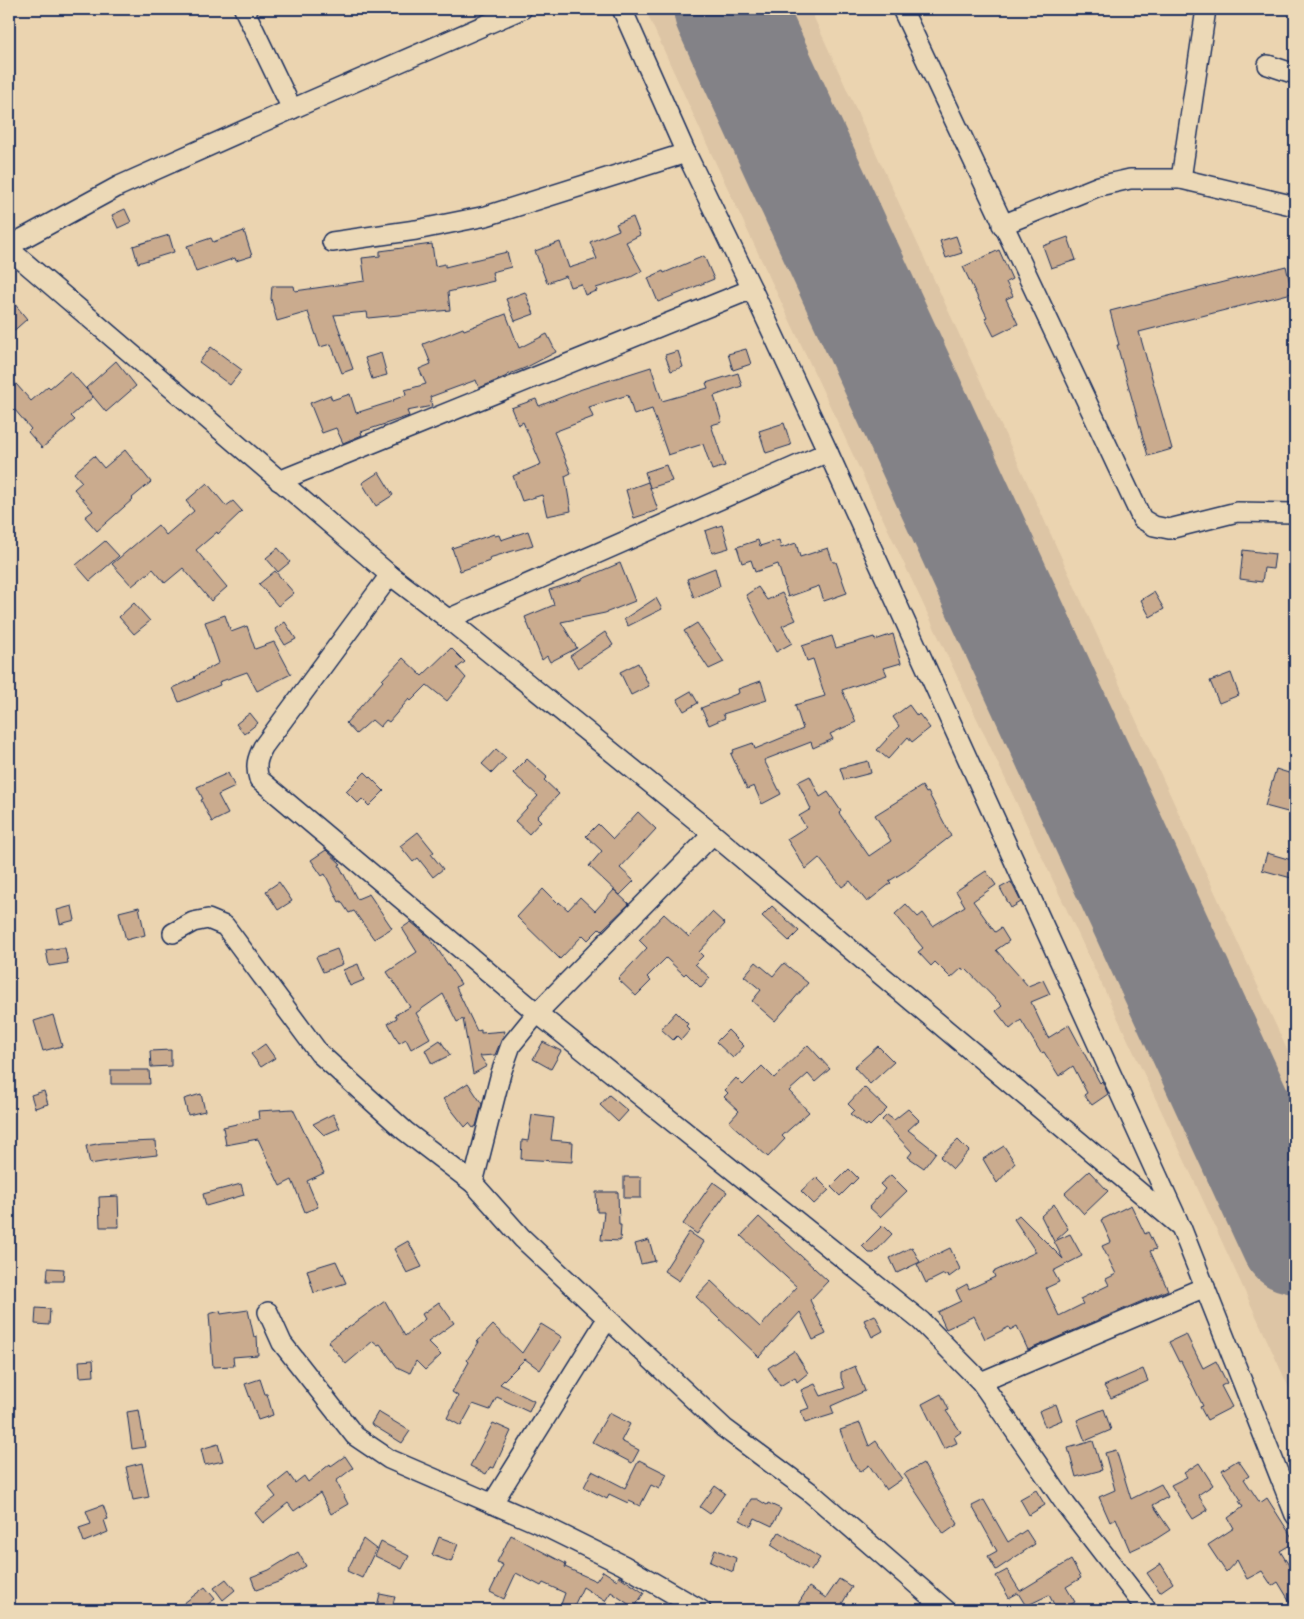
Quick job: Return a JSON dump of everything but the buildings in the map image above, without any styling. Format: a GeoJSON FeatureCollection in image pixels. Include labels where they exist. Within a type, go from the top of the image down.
{"type":"FeatureCollection","features":[{"type":"Feature","properties":{"kind":"street"},"geometry":{"type":"LineString","coordinates":[[244,9],[292,108]]}},
{"type":"Feature","properties":{"kind":"street"},"geometry":{"type":"LineString","coordinates":[[522,9],[292,108],[119,186],[9,248],[390,575],[448,619],[713,834],[1181,1227]]}},
{"type":"Feature","properties":{"kind":"street"},"geometry":{"type":"LineString","coordinates":[[622,9],[686,153],[828,452],[1181,1227],[1295,1515]]}},
{"type":"Feature","properties":{"kind":"street"},"geometry":{"type":"LineString","coordinates":[[902,9],[1142,519],[1154,526],[1169,529],[1237,512],[1295,513]]}},
{"type":"Feature","properties":{"kind":"street"},"geometry":{"type":"LineString","coordinates":[[1181,178],[1206,9]]}},
{"type":"Feature","properties":{"kind":"street"},"geometry":{"type":"LineString","coordinates":[[1268,65],[1295,74]]}},
{"type":"Feature","properties":{"kind":"street"},"geometry":{"type":"LineString","coordinates":[[332,242],[416,230],[486,216],[686,153]]}},
{"type":"Feature","properties":{"kind":"street"},"geometry":{"type":"LineString","coordinates":[[1002,224],[1099,186],[1130,178],[1181,178],[1295,206]]}},
{"type":"Feature","properties":{"kind":"street"},"geometry":{"type":"LineString","coordinates":[[279,481],[752,289]]}},
{"type":"Feature","properties":{"kind":"street"},"geometry":{"type":"LineString","coordinates":[[448,619],[828,452]]}},
{"type":"Feature","properties":{"kind":"street"},"geometry":{"type":"LineString","coordinates":[[390,575],[263,747],[257,759],[256,769],[259,778],[538,1013],[921,1321],[981,1382],[1066,1505],[1147,1610]]}},
{"type":"Feature","properties":{"kind":"street"},"geometry":{"type":"LineString","coordinates":[[473,1183],[501,1073],[511,1045],[538,1013],[713,834]]}},
{"type":"Feature","properties":{"kind":"street"},"geometry":{"type":"LineString","coordinates":[[172,932],[193,922],[208,919],[224,926],[319,1054],[405,1131],[473,1183],[522,1238],[724,1428],[810,1492],[946,1610]]}},
{"type":"Feature","properties":{"kind":"street"},"geometry":{"type":"LineString","coordinates":[[981,1382],[1205,1287]]}},
{"type":"Feature","properties":{"kind":"street"},"geometry":{"type":"LineString","coordinates":[[268,1312],[282,1343],[355,1436],[389,1459],[544,1526],[623,1565],[701,1610]]}},
{"type":"Feature","properties":{"kind":"street"},"geometry":{"type":"LineString","coordinates":[[492,1504],[607,1319]]}},
{"type":"Feature","properties":{"kind":"shaded area"},"geometry":{"type":"Polygon","coordinates":[[[645,9],[810,9],[1295,1067],[1295,1401],[1191,1174],[645,9]]]}},
{"type":"Feature","properties":{"kind":"runway"},"geometry":{"type":"LineString","coordinates":[[729,9],[1295,1238]]}}]}
